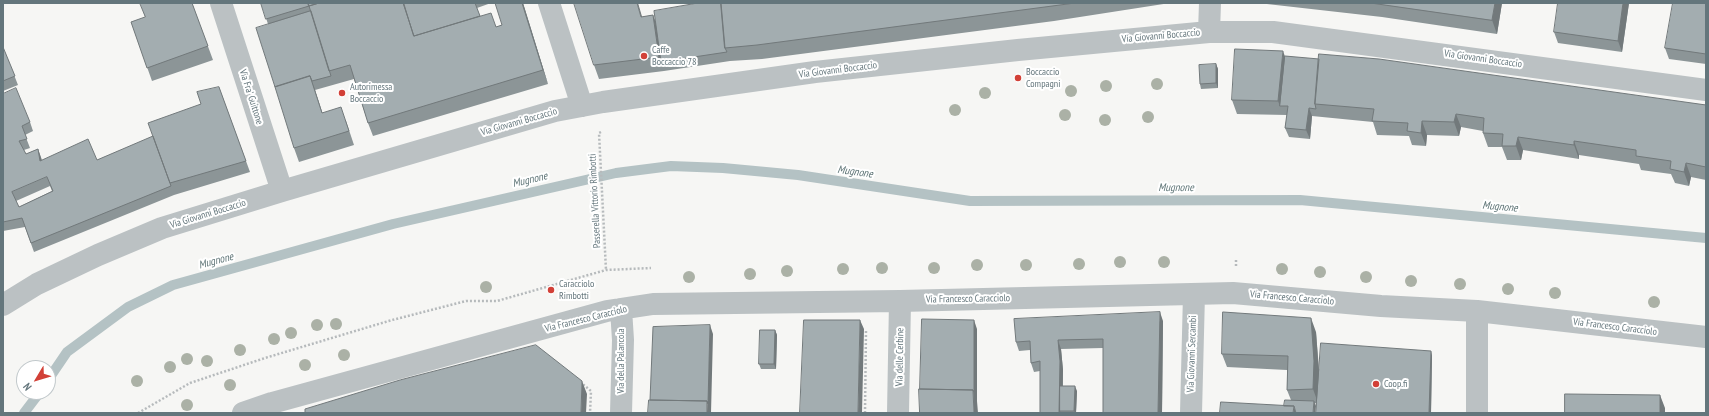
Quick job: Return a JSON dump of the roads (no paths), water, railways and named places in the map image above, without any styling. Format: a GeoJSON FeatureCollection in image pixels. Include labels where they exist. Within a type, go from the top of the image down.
{"type":"FeatureCollection","features":[{"type":"Feature","properties":{"kind":"street","name":"Via Fra' Guittone"},"geometry":{"type":"LineString","coordinates":[[221,3],[282,191]]}},
{"type":"Feature","properties":{"kind":"street"},"geometry":{"type":"LineString","coordinates":[[549,3],[582,106]]}},
{"type":"Feature","properties":{"kind":"street"},"geometry":{"type":"LineString","coordinates":[[1209,32],[1210,3]]}},
{"type":"Feature","properties":{"kind":"street","name":"Via Giovanni Boccaccio"},"geometry":{"type":"LineString","coordinates":[[3,305],[37,284],[98,254],[162,228],[512,123],[582,106],[815,72],[1018,50],[1209,32],[1273,32],[1706,90]]}},
{"type":"Feature","properties":{"kind":"street","name":"Via Francesco Caracciolo"},"geometry":{"type":"LineString","coordinates":[[243,413],[273,408],[621,309],[653,304],[900,301],[1233,293],[1381,306],[1477,311],[1706,337]]}},
{"type":"Feature","properties":{"kind":"street","name":"Via Giovanni Sercambi"},"geometry":{"type":"LineString","coordinates":[[1191,413],[1194,294]]}},
{"type":"Feature","properties":{"kind":"street","name":"Via delle Cerbine"},"geometry":{"type":"LineString","coordinates":[[898,413],[900,301]]}},
{"type":"Feature","properties":{"kind":"street","name":"Via della Palancola"},"geometry":{"type":"LineString","coordinates":[[621,309],[623,340],[621,413]]}},
{"type":"Feature","properties":{"kind":"street"},"geometry":{"type":"LineString","coordinates":[[1477,311],[1477,413]]}},
{"type":"Feature","properties":{"kind":"waterway","name":"Mugnone"},"geometry":{"type":"LineString","coordinates":[[56,368],[67,352],[128,307],[173,285],[393,224],[616,173],[671,166],[723,168],[798,175],[970,201],[1300,200],[1706,238]]}},
{"type":"Feature","properties":{"kind":"waterway","name":"Mugnone"},"geometry":{"type":"LineString","coordinates":[[24,413],[34,400]]}},
{"type":"Feature","properties":{"kind":"place","name":"Caffe Boccaccio 78"},"geometry":{"type":"Point","coordinates":[644,56]}},
{"type":"Feature","properties":{"kind":"place","name":"Boccaccio Compagni"},"geometry":{"type":"Point","coordinates":[1018,78]}},
{"type":"Feature","properties":{"kind":"place","name":"Autorimessa Boccaccio"},"geometry":{"type":"Point","coordinates":[342,93]}},
{"type":"Feature","properties":{"kind":"place","name":"Caracciolo Rimbotti"},"geometry":{"type":"Point","coordinates":[551,290]}},
{"type":"Feature","properties":{"kind":"place","name":"Coop.fi"},"geometry":{"type":"Point","coordinates":[1376,384]}}]}
